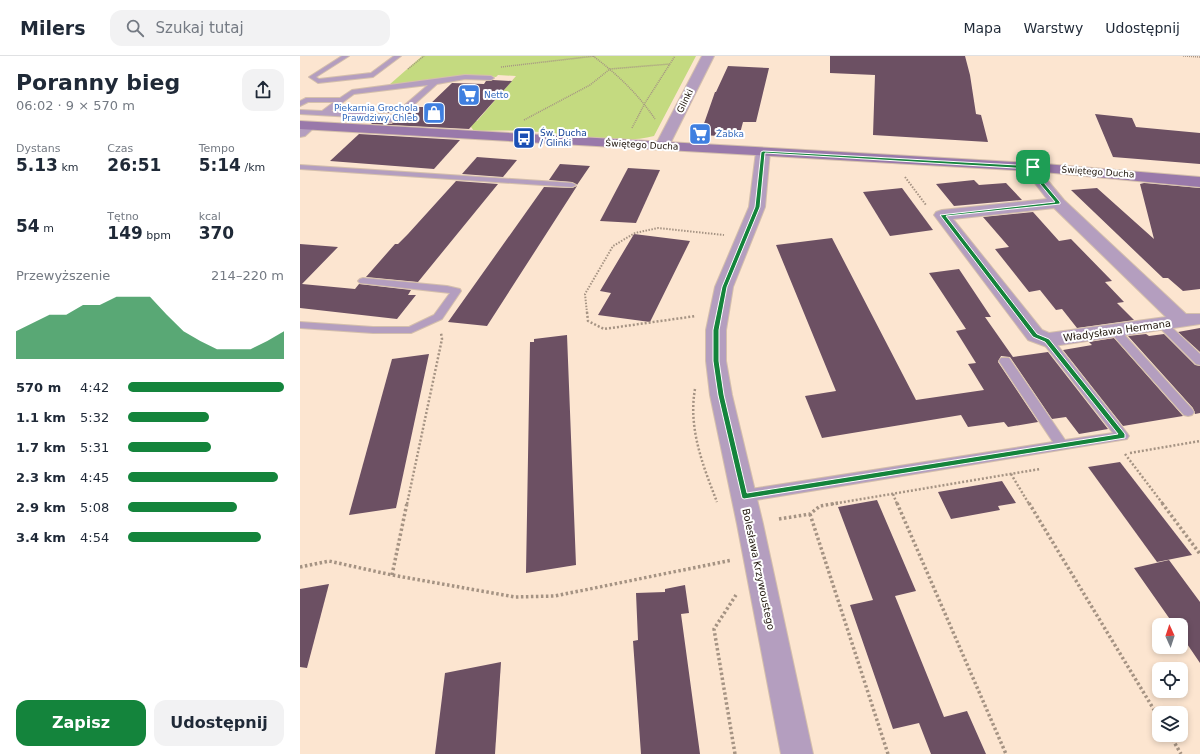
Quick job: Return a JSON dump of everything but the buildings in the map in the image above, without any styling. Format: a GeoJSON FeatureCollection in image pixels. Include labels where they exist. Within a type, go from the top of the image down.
{"type":"FeatureCollection","features":[{"type":"Feature","properties":{"kind":"main road","name":"Świętego Ducha"},"geometry":{"type":"LineString","coordinates":[[303,128],[380,130],[1033,167],[1200,182]]}},
{"type":"Feature","properties":{"kind":"street","name":"Glinki"},"geometry":{"type":"LineString","coordinates":[[662,146],[708,56]]}},
{"type":"Feature","properties":{"kind":"street","name":"Bolesława Krzywoustego"},"geometry":{"type":"LineString","coordinates":[[763,152],[758,207],[724,287],[716,330],[716,361],[721,395],[757,554],[796,754]]}},
{"type":"Feature","properties":{"kind":"street","name":"Władysława Hermana"},"geometry":{"type":"LineString","coordinates":[[1033,167],[1037,177],[1058,203],[1189,320],[1047,340]]}},
{"type":"Feature","properties":{"kind":"street"},"geometry":{"type":"LineString","coordinates":[[942,215],[1058,203]]}},
{"type":"Feature","properties":{"kind":"street"},"geometry":{"type":"LineString","coordinates":[[942,215],[1035,335],[1047,340]]}},
{"type":"Feature","properties":{"kind":"lane"},"geometry":{"type":"LineString","coordinates":[[346,56],[312,77],[318,81],[373,75],[398,56]]}},
{"type":"Feature","properties":{"kind":"lane"},"geometry":{"type":"LineString","coordinates":[[324,113],[352,92],[465,77],[490,78]]}},
{"type":"Feature","properties":{"kind":"lane"},"geometry":{"type":"LineString","coordinates":[[380,130],[435,82]]}},
{"type":"Feature","properties":{"kind":"lane"},"geometry":{"type":"LineString","coordinates":[[300,104],[306,100],[340,100]]}},
{"type":"Feature","properties":{"kind":"lane"},"geometry":{"type":"LineString","coordinates":[[300,112],[395,117]]}},
{"type":"Feature","properties":{"kind":"lane"},"geometry":{"type":"LineString","coordinates":[[300,167],[572,185]]}},
{"type":"Feature","properties":{"kind":"lane"},"geometry":{"type":"LineString","coordinates":[[300,325],[374,330],[411,330],[438,317],[456,291],[363,280]]}},
{"type":"Feature","properties":{"kind":"lane"},"geometry":{"type":"LineString","coordinates":[[1162,324],[1200,361]]}},
{"type":"Feature","properties":{"kind":"lane"},"geometry":{"type":"LineString","coordinates":[[1115,331],[1188,412]]}},
{"type":"Feature","properties":{"kind":"lane"},"geometry":{"type":"LineString","coordinates":[[744,496],[1123,436],[1047,340]]}},
{"type":"Feature","properties":{"kind":"lane"},"geometry":{"type":"LineString","coordinates":[[1005,361],[1062,446]]}},
{"type":"Feature","properties":{"kind":"path"},"geometry":{"type":"LineString","coordinates":[[591,56],[610,69],[645,103],[661,128],[671,128]]}},
{"type":"Feature","properties":{"kind":"path"},"geometry":{"type":"LineString","coordinates":[[629,133],[645,103],[675,56]]}},
{"type":"Feature","properties":{"kind":"path"},"geometry":{"type":"LineString","coordinates":[[1183,56],[1200,57]]}},
{"type":"Feature","properties":{"kind":"path"},"geometry":{"type":"LineString","coordinates":[[520,123],[527,117],[590,85],[610,69],[670,64]]}},
{"type":"Feature","properties":{"kind":"path"},"geometry":{"type":"LineString","coordinates":[[904,174],[930,210],[942,215]]}},
{"type":"Feature","properties":{"kind":"path"},"geometry":{"type":"LineString","coordinates":[[700,316],[604,328],[588,320],[585,294],[613,246],[634,233],[658,228],[725,235]]}},
{"type":"Feature","properties":{"kind":"path"},"geometry":{"type":"LineString","coordinates":[[392,575],[437,356],[442,339],[438,317]]}},
{"type":"Feature","properties":{"kind":"path"},"geometry":{"type":"LineString","coordinates":[[1117,455],[1200,441]]}},
{"type":"Feature","properties":{"kind":"path"},"geometry":{"type":"LineString","coordinates":[[1125,454],[1200,554]]}},
{"type":"Feature","properties":{"kind":"path"},"geometry":{"type":"LineString","coordinates":[[778,519],[810,514],[820,506],[1042,468]]}},
{"type":"Feature","properties":{"kind":"path"},"geometry":{"type":"LineString","coordinates":[[1012,474],[1152,706]]}},
{"type":"Feature","properties":{"kind":"path"},"geometry":{"type":"LineString","coordinates":[[893,494],[1006,754]]}},
{"type":"Feature","properties":{"kind":"path"},"geometry":{"type":"LineString","coordinates":[[810,514],[888,754]]}},
{"type":"Feature","properties":{"kind":"path"},"geometry":{"type":"LineString","coordinates":[[300,567],[329,561],[392,575],[515,597],[555,596],[757,554]]}},
{"type":"Feature","properties":{"kind":"path"},"geometry":{"type":"LineString","coordinates":[[1174,742],[1181,754]]}},
{"type":"Feature","properties":{"kind":"green space"},"geometry":{"type":"Polygon","coordinates":[[[422,56],[696,56],[654,136],[617,139],[531,131],[474,131],[471,127],[473,121],[477,121],[516,76],[498,75],[496,77],[478,75],[389,85],[422,56]]]}},
{"type":"Feature","properties":{"kind":"place","name":"Netto"},"geometry":{"type":"Point","coordinates":[469,95]}},
{"type":"Feature","properties":{"kind":"place","name":"Piekarnia Grochola Prawdziwy Chleb"},"geometry":{"type":"Point","coordinates":[434,113]}},
{"type":"Feature","properties":{"kind":"place","name":"Żabka"},"geometry":{"type":"Point","coordinates":[700,134]}},
{"type":"Feature","properties":{"kind":"place","name":"Św. Ducha / Glinki"},"geometry":{"type":"Point","coordinates":[524,138]}},
{"type":"Feature","properties":{"kind":"route"},"geometry":{"type":"LineString","coordinates":[[763,152],[1033,167],[1037,177],[1058,203],[942,215],[1035,335],[1047,340],[1123,436],[786,491],[744,496],[721,395],[716,361],[716,330],[724,287],[758,207],[763,152]]}}]}
